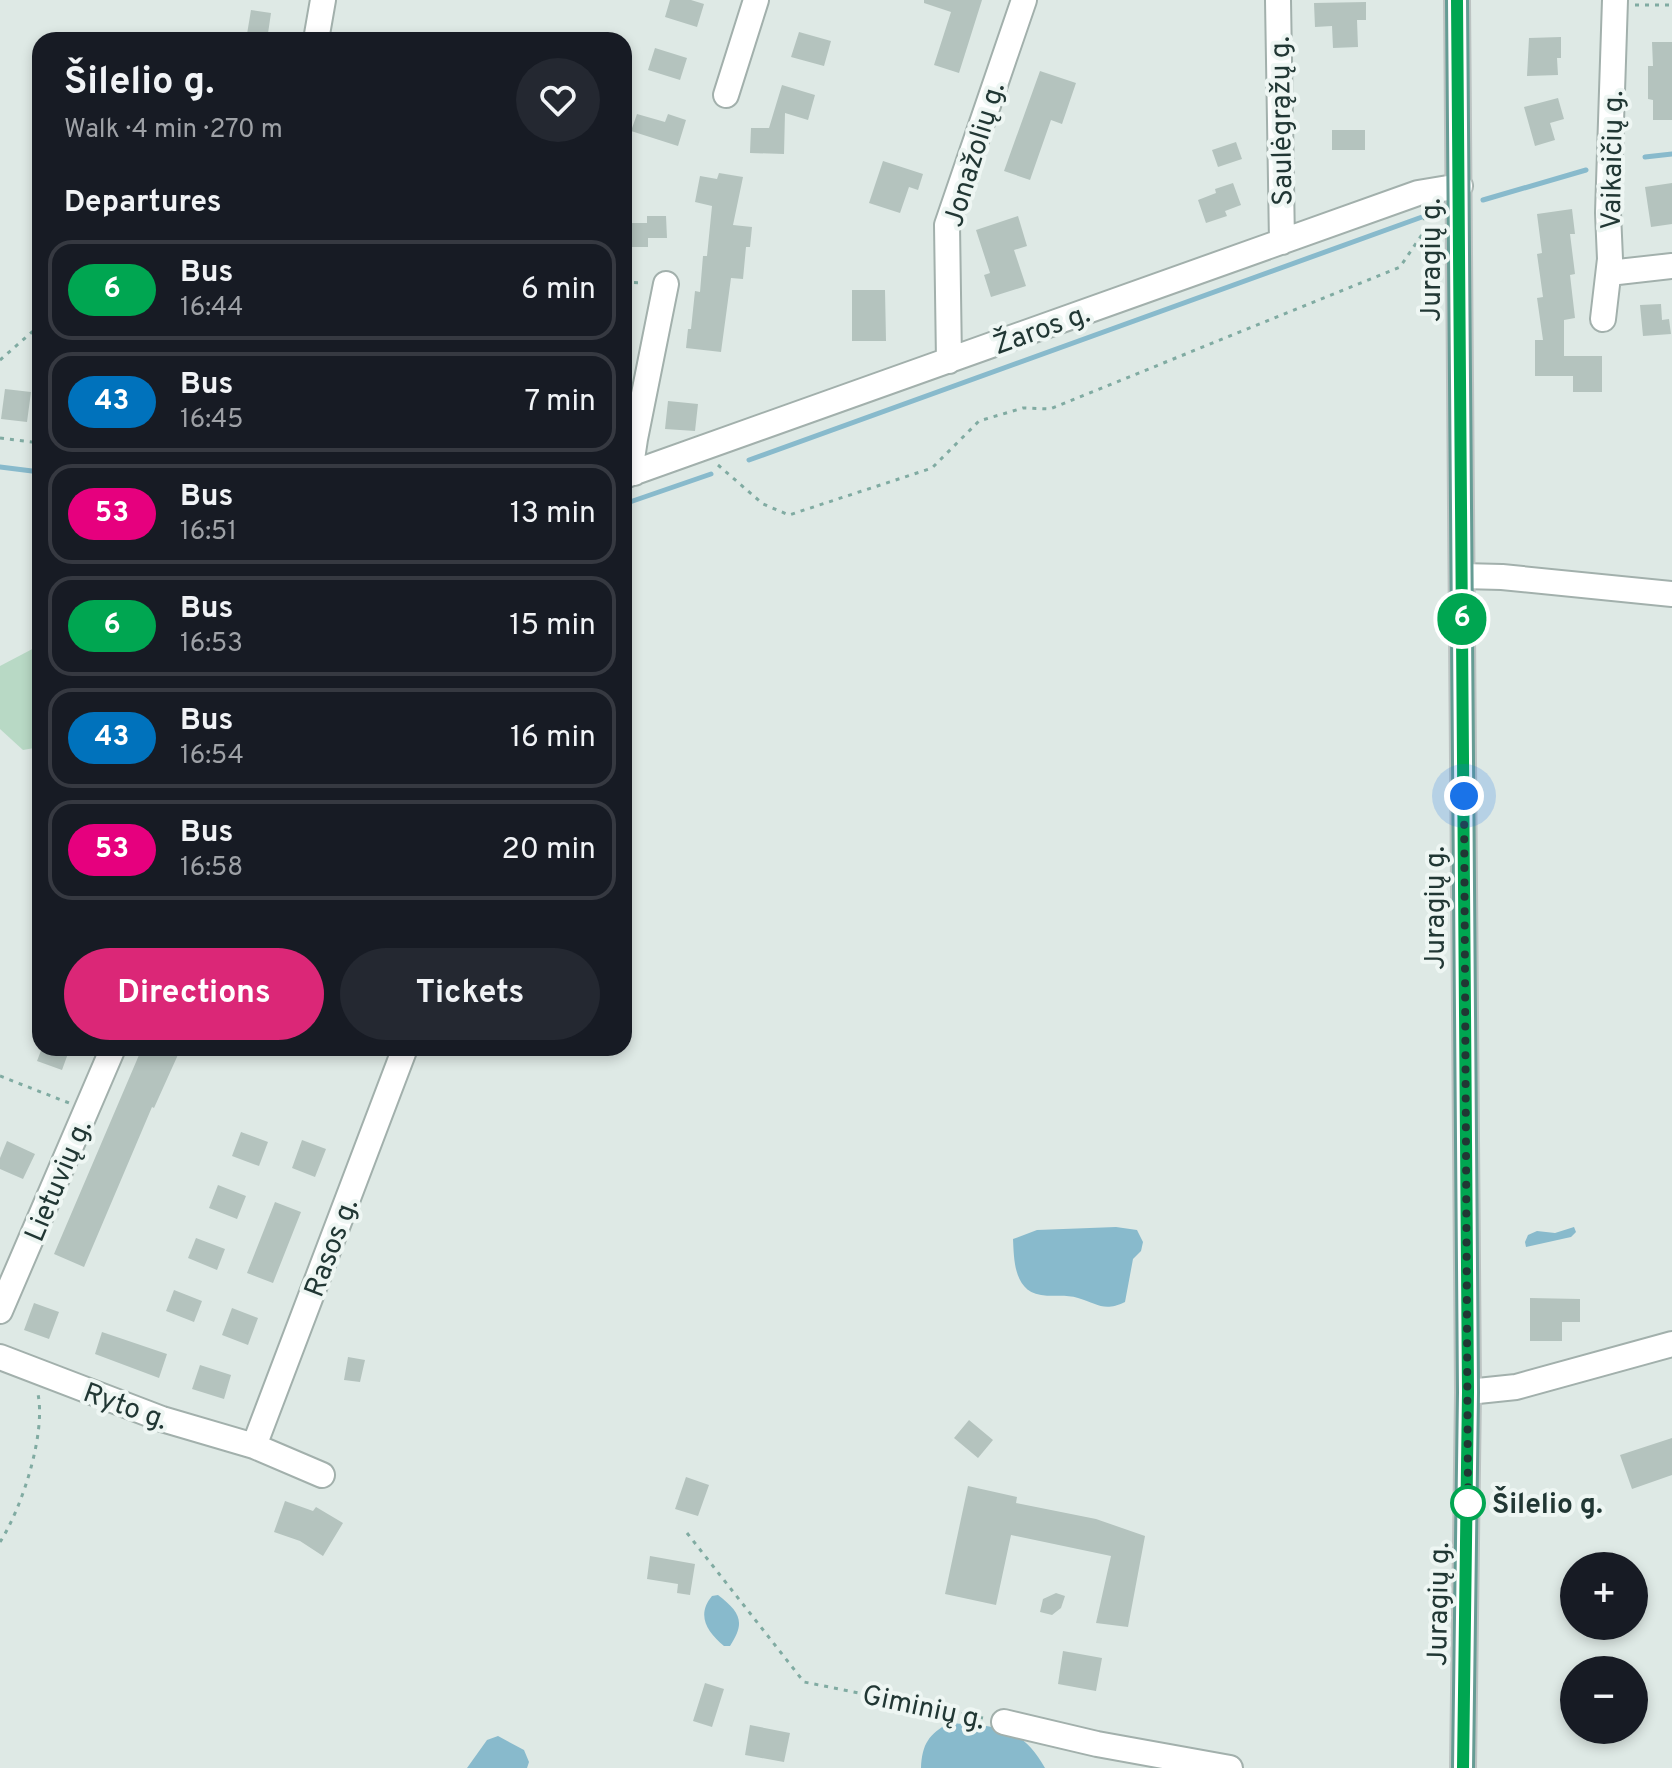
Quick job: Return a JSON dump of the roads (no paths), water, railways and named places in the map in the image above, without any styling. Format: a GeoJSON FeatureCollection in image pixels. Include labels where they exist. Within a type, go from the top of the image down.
{"type":"FeatureCollection","features":[{"type":"Feature","properties":{"kind":"main road","name":"Juragių g."},"geometry":{"type":"LineString","coordinates":[[1457,0],[1468,1392],[1463,1768]]}},
{"type":"Feature","properties":{"kind":"street"},"geometry":{"type":"LineString","coordinates":[[317,32],[323,0]]}},
{"type":"Feature","properties":{"kind":"street"},"geometry":{"type":"LineString","coordinates":[[726,95],[756,0]]}},
{"type":"Feature","properties":{"kind":"street","name":"Jonažolių g."},"geometry":{"type":"LineString","coordinates":[[949,361],[947,225],[1024,0]]}},
{"type":"Feature","properties":{"kind":"street","name":"Saulėgrąžų g."},"geometry":{"type":"LineString","coordinates":[[1278,0],[1282,242]]}},
{"type":"Feature","properties":{"kind":"street","name":"Vaikaičių g."},"geometry":{"type":"LineString","coordinates":[[1603,319],[1609,273],[1615,2]]}},
{"type":"Feature","properties":{"kind":"street","name":"Žaros g."},"geometry":{"type":"LineString","coordinates":[[632,473],[1422,193],[1460,186]]}},
{"type":"Feature","properties":{"kind":"street"},"geometry":{"type":"LineString","coordinates":[[1609,273],[1672,266]]}},
{"type":"Feature","properties":{"kind":"street"},"geometry":{"type":"LineString","coordinates":[[632,459],[666,284]]}},
{"type":"Feature","properties":{"kind":"street"},"geometry":{"type":"LineString","coordinates":[[1462,576],[1502,577],[1672,594]]}},
{"type":"Feature","properties":{"kind":"street","name":"Lietuvių g."},"geometry":{"type":"LineString","coordinates":[[0,1311],[110,1056]]}},
{"type":"Feature","properties":{"kind":"street","name":"Rasos g."},"geometry":{"type":"LineString","coordinates":[[254,1446],[402,1056]]}},
{"type":"Feature","properties":{"kind":"street"},"geometry":{"type":"LineString","coordinates":[[1468,1392],[1516,1387],[1672,1344]]}},
{"type":"Feature","properties":{"kind":"street","name":"Ryto g."},"geometry":{"type":"LineString","coordinates":[[0,1357],[162,1419],[254,1446],[322,1475]]}},
{"type":"Feature","properties":{"kind":"street","name":"Giminių g."},"geometry":{"type":"LineString","coordinates":[[1004,1722],[1097,1744],[1230,1768]]}},
{"type":"Feature","properties":{"kind":"water"},"geometry":{"type":"Polygon","coordinates":[[[1116,1227],[1137,1230],[1143,1242],[1141,1251],[1133,1259],[1125,1302],[1106,1307],[1073,1297],[1041,1295],[1025,1288],[1015,1265],[1013,1239],[1037,1230],[1116,1227]]]}},
{"type":"Feature","properties":{"kind":"water"},"geometry":{"type":"Polygon","coordinates":[[[1574,1227],[1576,1232],[1571,1237],[1526,1247],[1528,1235],[1537,1231],[1555,1233],[1574,1227]]]}},
{"type":"Feature","properties":{"kind":"water"},"geometry":{"type":"Polygon","coordinates":[[[718,1595],[736,1612],[738,1618],[738,1630],[730,1646],[718,1641],[704,1616],[707,1603],[712,1596],[718,1595]]]}},
{"type":"Feature","properties":{"kind":"water"},"geometry":{"type":"Polygon","coordinates":[[[949,1723],[1005,1730],[1026,1743],[1045,1768],[921,1768],[928,1741],[949,1723]]]}},
{"type":"Feature","properties":{"kind":"water"},"geometry":{"type":"Polygon","coordinates":[[[498,1736],[524,1750],[529,1762],[527,1768],[467,1768],[487,1740],[498,1736]]]}},
{"type":"Feature","properties":{"kind":"waterway"},"geometry":{"type":"LineString","coordinates":[[1645,157],[1672,154]]}},
{"type":"Feature","properties":{"kind":"waterway"},"geometry":{"type":"LineString","coordinates":[[1483,200],[1586,170]]}},
{"type":"Feature","properties":{"kind":"waterway"},"geometry":{"type":"LineString","coordinates":[[749,460],[1422,217]]}},
{"type":"Feature","properties":{"kind":"waterway"},"geometry":{"type":"LineString","coordinates":[[0,467],[32,471]]}},
{"type":"Feature","properties":{"kind":"waterway"},"geometry":{"type":"LineString","coordinates":[[632,501],[711,474]]}},
{"type":"Feature","properties":{"kind":"place","name":"Šilelio g."},"geometry":{"type":"Point","coordinates":[1468,1503]}}]}
